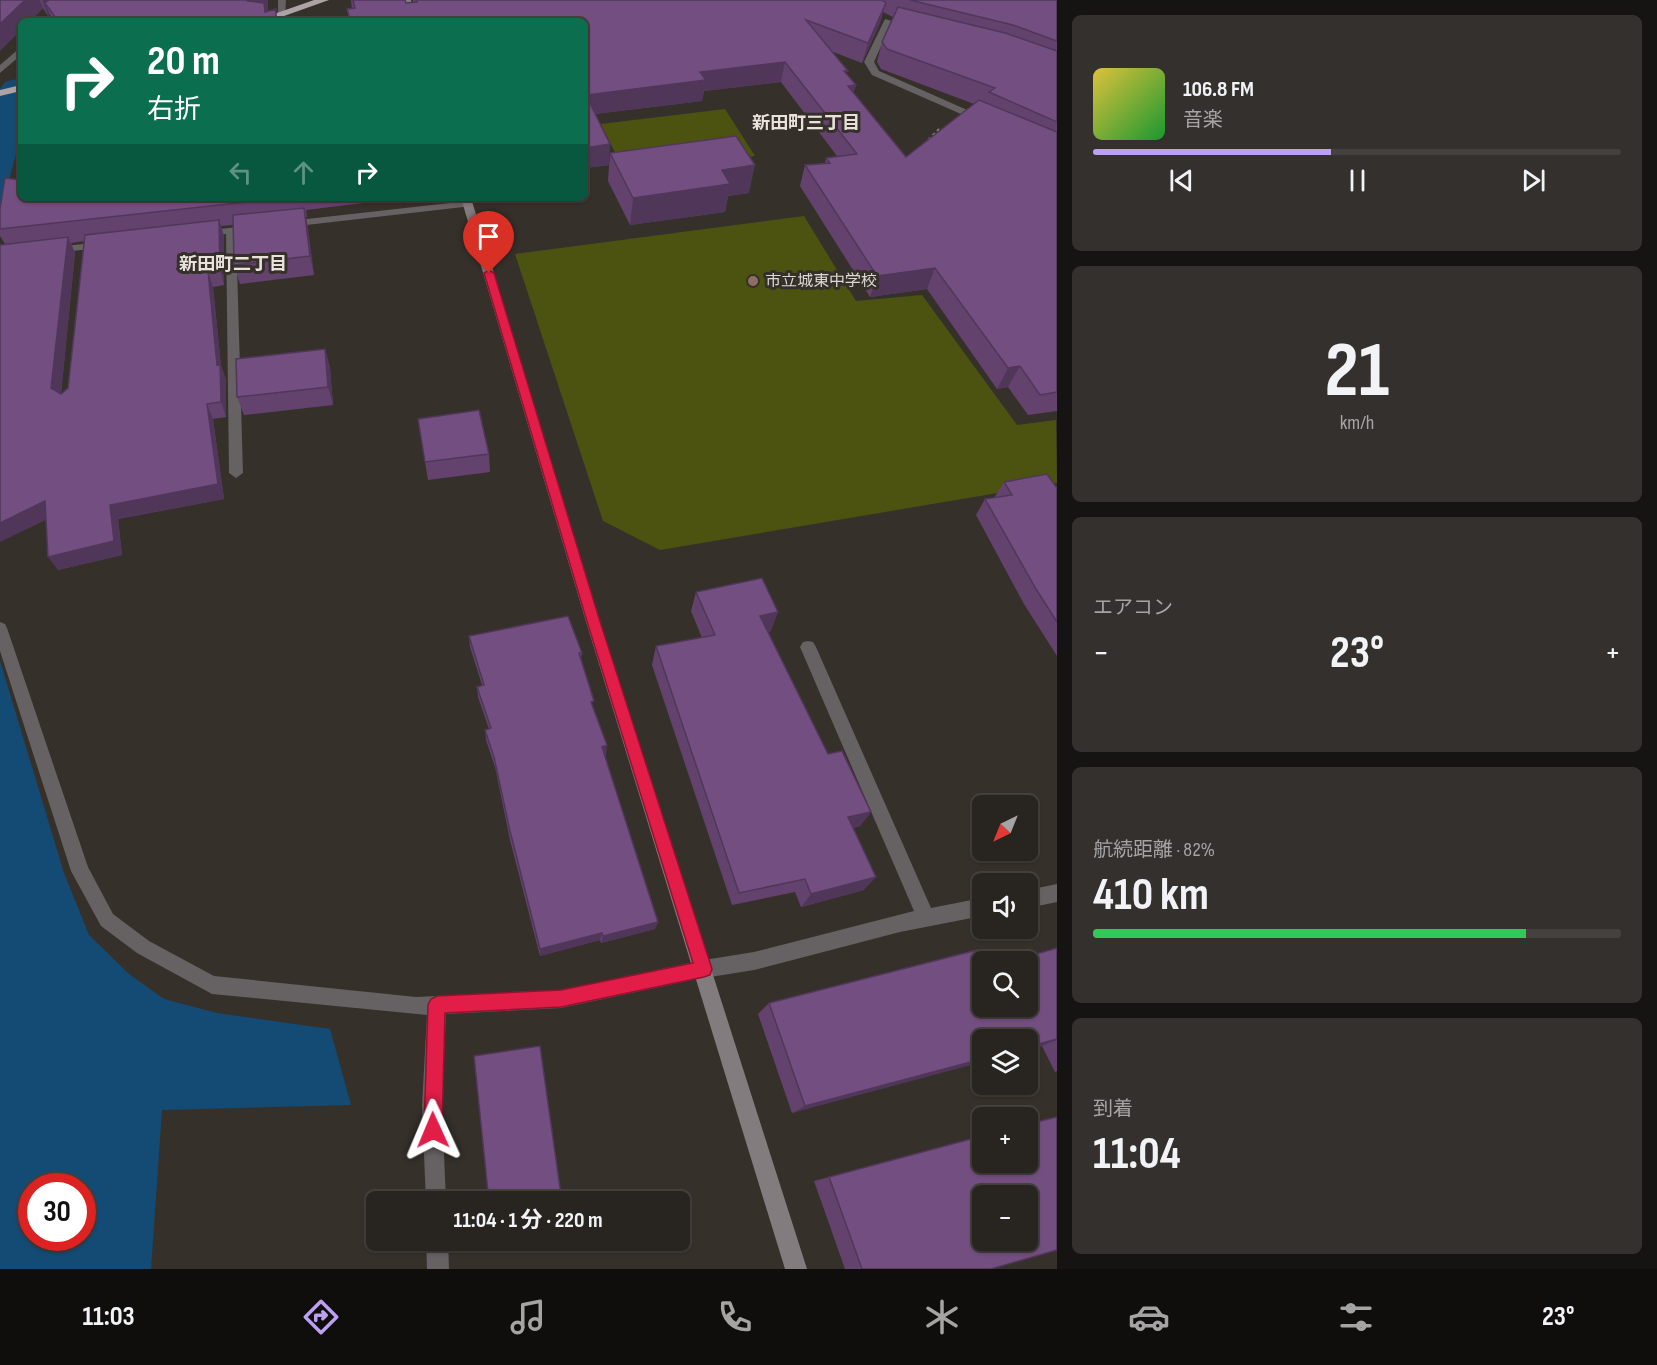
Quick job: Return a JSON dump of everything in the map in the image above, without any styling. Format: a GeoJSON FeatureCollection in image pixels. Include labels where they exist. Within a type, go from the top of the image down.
{"type":"FeatureCollection","features":[{"type":"Feature","properties":{"kind":"highway"},"geometry":{"type":"LineString","coordinates":[[269,18],[324,0]]}},
{"type":"Feature","properties":{"kind":"highway"},"geometry":{"type":"LineString","coordinates":[[0,93],[18,89]]}},
{"type":"Feature","properties":{"kind":"street"},"geometry":{"type":"LineString","coordinates":[[282,0],[282,14]]}},
{"type":"Feature","properties":{"kind":"street"},"geometry":{"type":"LineString","coordinates":[[407,0],[412,18]]}},
{"type":"Feature","properties":{"kind":"street"},"geometry":{"type":"LineString","coordinates":[[900,24],[885,19],[870,62],[875,73],[989,123]]}},
{"type":"Feature","properties":{"kind":"street"},"geometry":{"type":"LineString","coordinates":[[0,70],[18,53]]}},
{"type":"Feature","properties":{"kind":"street"},"geometry":{"type":"LineString","coordinates":[[186,236],[467,201],[591,615],[704,969],[796,1269]]}},
{"type":"Feature","properties":{"kind":"street"},"geometry":{"type":"LineString","coordinates":[[231,231],[236,473]]}},
{"type":"Feature","properties":{"kind":"street"},"geometry":{"type":"LineString","coordinates":[[42,252],[83,253],[118,243]]}},
{"type":"Feature","properties":{"kind":"street"},"geometry":{"type":"LineString","coordinates":[[0,628],[80,871],[107,920],[143,947],[212,985],[417,1006],[561,999],[704,969],[754,961],[926,918],[972,909]]}},
{"type":"Feature","properties":{"kind":"street"},"geometry":{"type":"LineString","coordinates":[[808,647],[926,918]]}},
{"type":"Feature","properties":{"kind":"street"},"geometry":{"type":"LineString","coordinates":[[1038,897],[1057,893]]}},
{"type":"Feature","properties":{"kind":"street"},"geometry":{"type":"LineString","coordinates":[[436,1191],[432,1106],[437,1005]]}},
{"type":"Feature","properties":{"kind":"street"},"geometry":{"type":"LineString","coordinates":[[437,1251],[438,1269]]}},
{"type":"Feature","properties":{"kind":"path"},"geometry":{"type":"LineString","coordinates":[[913,154],[958,110]]}},
{"type":"Feature","properties":{"kind":"green space"},"geometry":{"type":"Polygon","coordinates":[[[725,109],[755,156],[625,173],[601,124],[725,109]]]}},
{"type":"Feature","properties":{"kind":"green space"},"geometry":{"type":"Polygon","coordinates":[[[804,216],[856,301],[922,295],[1017,425],[1056,420],[1057,483],[660,550],[603,521],[515,254],[804,216]]]}},
{"type":"Feature","properties":{"kind":"water"},"geometry":{"type":"Polygon","coordinates":[[[18,117],[18,148],[0,211],[0,118],[18,117]]]}},
{"type":"Feature","properties":{"kind":"water"},"geometry":{"type":"Polygon","coordinates":[[[0,661],[64,873],[89,935],[129,974],[164,999],[217,1013],[330,1029],[351,1105],[162,1110],[151,1269],[0,1269],[0,661]]]}},
{"type":"Feature","properties":{"kind":"building"},"geometry":{"type":"Polygon","coordinates":[[[0,0],[25,0],[0,24],[0,0]]]}},
{"type":"Feature","properties":{"kind":"building"},"geometry":{"type":"Polygon","coordinates":[[[49,0],[250,0],[247,1],[264,3],[265,12],[276,9],[276,18],[56,18],[45,3],[49,0]]]}},
{"type":"Feature","properties":{"kind":"building"},"geometry":{"type":"Polygon","coordinates":[[[353,0],[405,0],[406,3],[417,2],[416,0],[882,0],[886,3],[868,43],[806,20],[848,71],[844,71],[856,85],[848,86],[906,157],[979,100],[1057,132],[1057,392],[1040,395],[1020,366],[1008,368],[935,268],[877,276],[805,165],[830,163],[826,158],[857,154],[785,62],[700,72],[706,80],[588,95],[588,18],[350,18],[347,9],[355,8],[353,0]]]}},
{"type":"Feature","properties":{"kind":"building"},"geometry":{"type":"Polygon","coordinates":[[[910,0],[1057,0],[1057,41],[1013,25],[910,0]]]}},
{"type":"Feature","properties":{"kind":"building"},"geometry":{"type":"Polygon","coordinates":[[[898,7],[1005,33],[1057,51],[1057,122],[989,92],[995,88],[887,49],[882,42],[898,7]]]}},
{"type":"Feature","properties":{"kind":"building"},"geometry":{"type":"Polygon","coordinates":[[[588,99],[610,144],[588,148],[588,99]]]}},
{"type":"Feature","properties":{"kind":"building"},"geometry":{"type":"Polygon","coordinates":[[[736,136],[755,165],[722,170],[730,184],[633,198],[610,153],[736,136]]]}},
{"type":"Feature","properties":{"kind":"building"},"geometry":{"type":"Polygon","coordinates":[[[5,178],[18,180],[18,201],[256,201],[0,229],[0,209],[5,178]]]}},
{"type":"Feature","properties":{"kind":"building"},"geometry":{"type":"Polygon","coordinates":[[[304,208],[310,256],[234,265],[233,215],[304,208]]]}},
{"type":"Feature","properties":{"kind":"building"},"geometry":{"type":"Polygon","coordinates":[[[219,220],[220,270],[208,271],[217,365],[220,364],[221,402],[207,404],[218,484],[110,505],[114,541],[48,557],[45,501],[0,523],[0,245],[68,237],[51,388],[61,394],[68,388],[85,235],[219,220]]]}},
{"type":"Feature","properties":{"kind":"building"},"geometry":{"type":"Polygon","coordinates":[[[325,349],[328,387],[237,397],[236,359],[325,349]]]}},
{"type":"Feature","properties":{"kind":"building"},"geometry":{"type":"Polygon","coordinates":[[[479,410],[489,454],[425,462],[418,419],[479,410]]]}},
{"type":"Feature","properties":{"kind":"building"},"geometry":{"type":"Polygon","coordinates":[[[1047,474],[1057,488],[1057,622],[985,499],[1012,495],[1004,482],[1047,474]]]}},
{"type":"Feature","properties":{"kind":"building"},"geometry":{"type":"Polygon","coordinates":[[[762,578],[778,612],[760,616],[828,754],[842,751],[871,812],[848,817],[876,877],[811,894],[805,879],[739,893],[656,646],[715,635],[696,592],[762,578]]]}},
{"type":"Feature","properties":{"kind":"building"},"geometry":{"type":"Polygon","coordinates":[[[568,616],[582,653],[579,653],[594,701],[591,702],[607,745],[602,747],[658,922],[540,949],[494,757],[485,730],[491,728],[477,687],[484,685],[469,636],[568,616]]]}},
{"type":"Feature","properties":{"kind":"building"},"geometry":{"type":"Polygon","coordinates":[[[1057,948],[1057,1039],[1038,1044],[1038,1029],[972,1029],[972,1062],[805,1106],[769,1003],[972,951],[972,1017],[1038,1017],[1038,954],[1057,948]]]}},
{"type":"Feature","properties":{"kind":"building"},"geometry":{"type":"Polygon","coordinates":[[[540,1046],[560,1191],[488,1191],[474,1056],[540,1046]]]}},
{"type":"Feature","properties":{"kind":"building"},"geometry":{"type":"Polygon","coordinates":[[[1057,1117],[1057,1250],[991,1269],[862,1269],[829,1177],[972,1139],[972,1173],[1038,1173],[1038,1122],[1057,1117]]]}},
{"type":"Feature","properties":{"kind":"waterway"},"geometry":{"type":"LineString","coordinates":[[0,136],[18,96]]}},
{"type":"Feature","properties":{"kind":"place","name":"市立城東中学校"},"geometry":{"type":"Point","coordinates":[753,281]}},
{"type":"Feature","properties":{"kind":"district","name":"新田町三丁目"},"geometry":{"type":"Point","coordinates":[806,123]}},
{"type":"Feature","properties":{"kind":"district","name":"新田町二丁目"},"geometry":{"type":"Point","coordinates":[233,264]}},
{"type":"Feature","properties":{"kind":"route"},"geometry":{"type":"LineString","coordinates":[[433,1130],[437,1005],[561,999],[704,969],[591,615],[489,273]]}}]}
